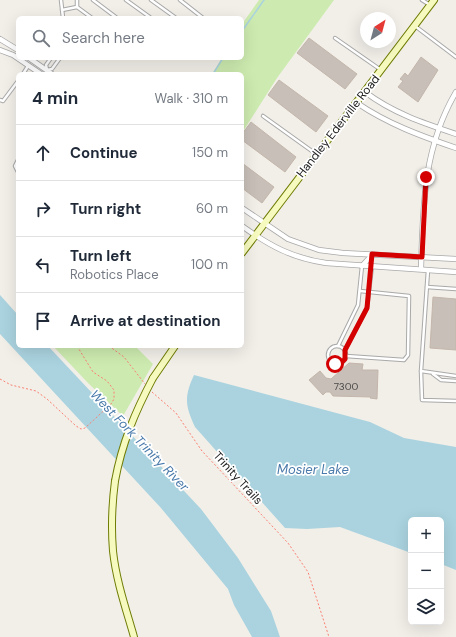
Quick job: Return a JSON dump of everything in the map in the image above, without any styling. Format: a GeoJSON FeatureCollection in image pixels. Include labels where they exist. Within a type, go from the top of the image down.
{"type":"FeatureCollection","features":[{"type":"Feature","properties":{"kind":"main road","name":"Handley Ederville Road"},"geometry":{"type":"LineString","coordinates":[[244,250],[432,3]]}},
{"type":"Feature","properties":{"kind":"main road"},"geometry":{"type":"LineString","coordinates":[[134,637],[116,569],[112,542],[112,510],[115,480],[120,455],[136,411],[153,378],[174,348]]}},
{"type":"Feature","properties":{"kind":"street"},"geometry":{"type":"LineString","coordinates":[[0,39],[16,49]]}},
{"type":"Feature","properties":{"kind":"street"},"geometry":{"type":"LineString","coordinates":[[0,50],[16,57]]}},
{"type":"Feature","properties":{"kind":"street"},"geometry":{"type":"LineString","coordinates":[[20,60],[38,72]]}},
{"type":"Feature","properties":{"kind":"street"},"geometry":{"type":"LineString","coordinates":[[31,60],[46,72]]}},
{"type":"Feature","properties":{"kind":"street"},"geometry":{"type":"LineString","coordinates":[[365,92],[391,110],[456,134]]}},
{"type":"Feature","properties":{"kind":"street"},"geometry":{"type":"LineString","coordinates":[[421,269],[426,177],[438,128],[456,92]]}},
{"type":"Feature","properties":{"kind":"street"},"geometry":{"type":"LineString","coordinates":[[357,103],[376,116],[400,128],[456,148]]}},
{"type":"Feature","properties":{"kind":"street"},"geometry":{"type":"LineString","coordinates":[[244,209],[288,239],[305,246],[343,253],[456,259]]}},
{"type":"Feature","properties":{"kind":"street"},"geometry":{"type":"LineString","coordinates":[[244,227],[275,248],[298,258],[326,263],[456,272]]}},
{"type":"Feature","properties":{"kind":"street"},"geometry":{"type":"LineString","coordinates":[[362,266],[372,254]]}},
{"type":"Feature","properties":{"kind":"street"},"geometry":{"type":"LineString","coordinates":[[372,254],[372,266]]}},
{"type":"Feature","properties":{"kind":"lane"},"geometry":{"type":"LineString","coordinates":[[61,0],[63,16]]}},
{"type":"Feature","properties":{"kind":"lane"},"geometry":{"type":"LineString","coordinates":[[77,0],[77,7]]}},
{"type":"Feature","properties":{"kind":"lane"},"geometry":{"type":"LineString","coordinates":[[93,0],[114,16]]}},
{"type":"Feature","properties":{"kind":"lane"},"geometry":{"type":"LineString","coordinates":[[126,0],[148,16]]}},
{"type":"Feature","properties":{"kind":"lane"},"geometry":{"type":"LineString","coordinates":[[151,0],[173,16]]}},
{"type":"Feature","properties":{"kind":"lane"},"geometry":{"type":"LineString","coordinates":[[180,0],[200,16]]}},
{"type":"Feature","properties":{"kind":"lane"},"geometry":{"type":"LineString","coordinates":[[422,0],[432,3]]}},
{"type":"Feature","properties":{"kind":"lane"},"geometry":{"type":"LineString","coordinates":[[62,10],[77,7],[89,16]]}},
{"type":"Feature","properties":{"kind":"lane"},"geometry":{"type":"LineString","coordinates":[[414,26],[456,57]]}},
{"type":"Feature","properties":{"kind":"lane"},"geometry":{"type":"LineString","coordinates":[[335,38],[381,71]]}},
{"type":"Feature","properties":{"kind":"lane"},"geometry":{"type":"LineString","coordinates":[[50,60],[46,65],[46,72],[52,69],[59,60]]}},
{"type":"Feature","properties":{"kind":"lane"},"geometry":{"type":"LineString","coordinates":[[24,72],[28,65]]}},
{"type":"Feature","properties":{"kind":"lane"},"geometry":{"type":"LineString","coordinates":[[0,100],[3,101],[16,84]]}},
{"type":"Feature","properties":{"kind":"lane"},"geometry":{"type":"LineString","coordinates":[[263,116],[316,154]]}},
{"type":"Feature","properties":{"kind":"lane"},"geometry":{"type":"LineString","coordinates":[[362,266],[358,305],[338,346],[329,350],[328,355],[330,360],[335,364],[340,364],[346,356],[345,350],[365,312],[372,266]]}},
{"type":"Feature","properties":{"kind":"lane"},"geometry":{"type":"LineString","coordinates":[[428,270],[421,371],[422,400],[456,401]]}},
{"type":"Feature","properties":{"kind":"lane"},"geometry":{"type":"LineString","coordinates":[[428,287],[456,289]]}},
{"type":"Feature","properties":{"kind":"lane"},"geometry":{"type":"LineString","coordinates":[[346,356],[404,360],[408,355],[409,296],[360,291]]}},
{"type":"Feature","properties":{"kind":"lane"},"geometry":{"type":"LineString","coordinates":[[338,346],[345,350]]}},
{"type":"Feature","properties":{"kind":"lane"},"geometry":{"type":"LineString","coordinates":[[421,371],[432,374],[456,376]]}},
{"type":"Feature","properties":{"kind":"lane"},"geometry":{"type":"LineString","coordinates":[[432,374],[441,380],[456,381]]}},
{"type":"Feature","properties":{"kind":"path"},"geometry":{"type":"LineString","coordinates":[[0,379],[11,385],[36,391],[47,399],[76,426],[81,429],[85,428],[107,408],[114,399],[114,390],[107,381],[93,372],[78,348]]}},
{"type":"Feature","properties":{"kind":"path"},"geometry":{"type":"LineString","coordinates":[[112,348],[124,357],[146,385]]}},
{"type":"Feature","properties":{"kind":"path","name":"Trinity Trails"},"geometry":{"type":"LineString","coordinates":[[150,389],[176,413],[202,451],[288,543],[300,558],[310,577],[329,637]]}},
{"type":"Feature","properties":{"kind":"green space"},"geometry":{"type":"Polygon","coordinates":[[[259,0],[334,0],[277,78],[244,130],[244,72],[213,72],[221,60],[244,60],[244,21],[259,0]]]}},
{"type":"Feature","properties":{"kind":"green space"},"geometry":{"type":"Polygon","coordinates":[[[55,348],[137,348],[153,364],[123,416],[88,383],[55,348]]]}},
{"type":"Feature","properties":{"kind":"water"},"geometry":{"type":"Polygon","coordinates":[[[0,295],[16,313],[16,348],[50,348],[201,509],[238,558],[271,611],[280,637],[252,637],[234,605],[228,589],[161,508],[0,334],[0,295]]]}},
{"type":"Feature","properties":{"kind":"water","name":"Mosier Lake"},"geometry":{"type":"Polygon","coordinates":[[[194,375],[370,422],[404,438],[456,447],[456,570],[444,565],[444,517],[408,517],[408,552],[340,527],[307,529],[285,528],[195,427],[189,413],[187,401],[194,375]]]}},
{"type":"Feature","properties":{"kind":"building"},"geometry":{"type":"Polygon","coordinates":[[[309,38],[357,74],[345,89],[297,53],[309,38]]]}},
{"type":"Feature","properties":{"kind":"building"},"geometry":{"type":"Polygon","coordinates":[[[421,57],[438,70],[418,102],[398,87],[403,81],[400,79],[405,73],[408,76],[421,57]]]}},
{"type":"Feature","properties":{"kind":"building"},"geometry":{"type":"Polygon","coordinates":[[[279,80],[328,116],[316,132],[268,95],[279,80]]]}},
{"type":"Feature","properties":{"kind":"building"},"geometry":{"type":"Polygon","coordinates":[[[251,122],[296,157],[285,172],[244,141],[244,131],[251,122]]]}},
{"type":"Feature","properties":{"kind":"building"},"geometry":{"type":"Polygon","coordinates":[[[244,164],[274,187],[262,203],[244,190],[244,164]]]}},
{"type":"Feature","properties":{"kind":"building"},"geometry":{"type":"Polygon","coordinates":[[[433,297],[456,299],[456,350],[430,348],[433,297]]]}},
{"type":"Feature","properties":{"kind":"building"},"geometry":{"type":"Polygon","coordinates":[[[349,363],[363,364],[362,370],[378,370],[377,399],[370,398],[371,397],[333,396],[330,392],[326,392],[323,395],[309,380],[320,371],[326,378],[331,379],[349,363]]]}},
{"type":"Feature","properties":{"kind":"waterway"},"geometry":{"type":"LineString","coordinates":[[244,28],[264,0]]}},
{"type":"Feature","properties":{"kind":"waterway"},"geometry":{"type":"LineString","coordinates":[[214,72],[222,60]]}},
{"type":"Feature","properties":{"kind":"route"},"geometry":{"type":"LineString","coordinates":[[335,364],[340,364],[345,359],[345,350],[367,308],[372,254],[422,257],[426,177]]}},
{"type":"Feature","properties":{"kind":"water label","name":"West Fork Trinity River"},"geometry":{"type":"Point","coordinates":[140,440]}}]}
